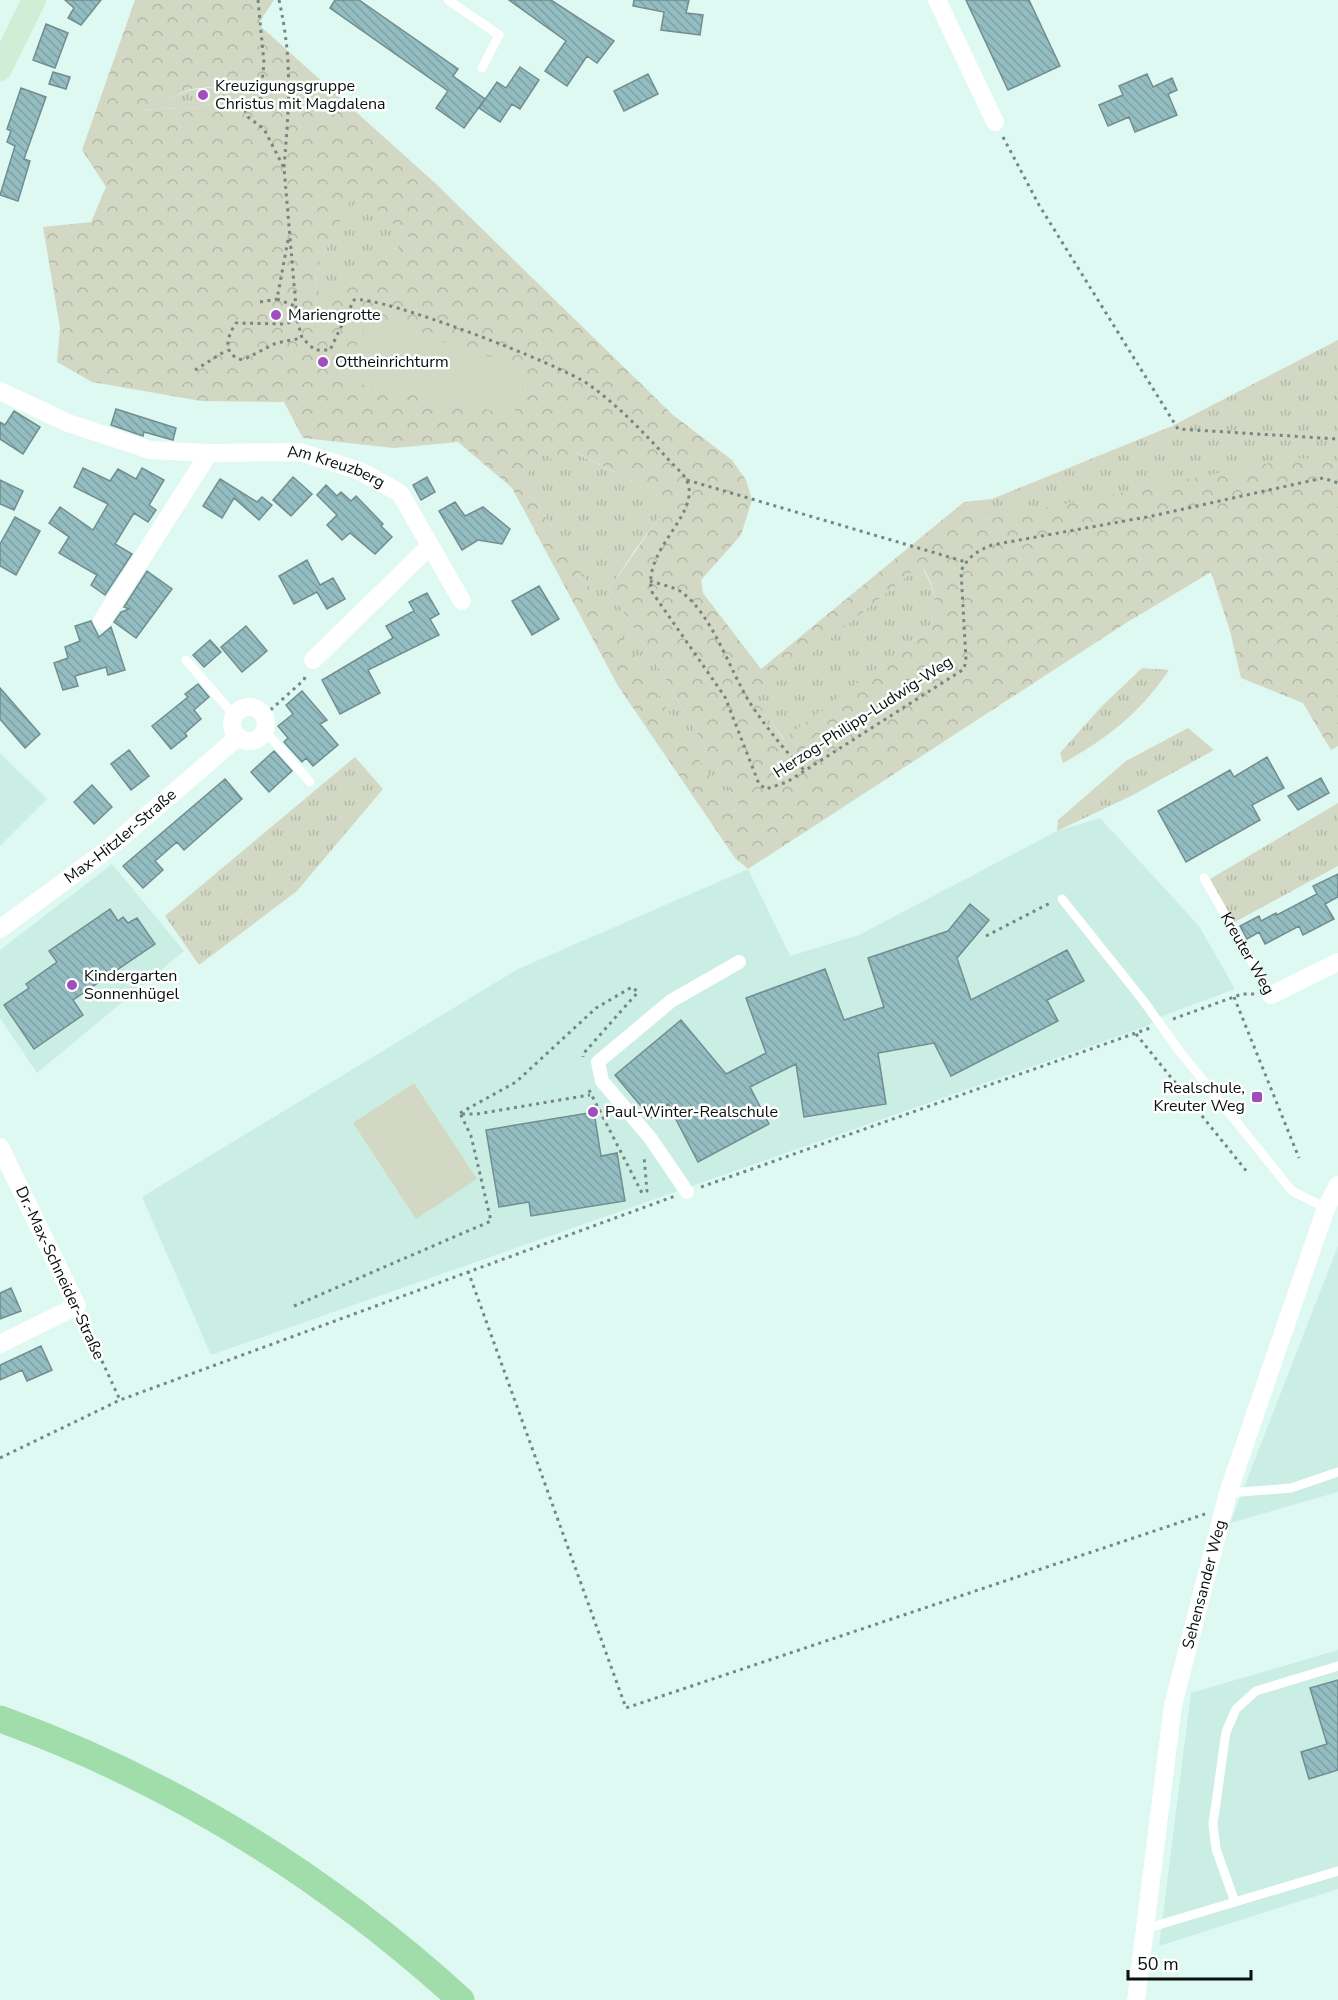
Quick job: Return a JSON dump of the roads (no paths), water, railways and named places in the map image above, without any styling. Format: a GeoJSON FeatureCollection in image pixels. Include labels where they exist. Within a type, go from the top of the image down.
{"type":"FeatureCollection","features":[{"type":"Feature","properties":{"kind":"main road"},"geometry":{"type":"LineString","coordinates":[[0,69],[34,0]]}},
{"type":"Feature","properties":{"kind":"main road"},"geometry":{"type":"LineString","coordinates":[[0,1719],[68,1744],[176,1796],[272,1851],[356,1914],[461,2000]]}},
{"type":"Feature","properties":{"kind":"street"},"geometry":{"type":"LineString","coordinates":[[937,0],[995,122]]}},
{"type":"Feature","properties":{"kind":"street","name":"Am Kreuzberg"},"geometry":{"type":"LineString","coordinates":[[0,391],[68,423],[150,450],[208,453],[300,452],[360,471],[399,493],[462,601]]}},
{"type":"Feature","properties":{"kind":"street"},"geometry":{"type":"LineString","coordinates":[[102,621],[208,453]]}},
{"type":"Feature","properties":{"kind":"street"},"geometry":{"type":"LineString","coordinates":[[313,660],[430,546]]}},
{"type":"Feature","properties":{"kind":"street"},"geometry":{"type":"LineString","coordinates":[[248,706],[259,709],[266,724],[253,743],[237,738],[231,729],[234,715],[248,706]]}},
{"type":"Feature","properties":{"kind":"street","name":"Max-Hitzler-Straße"},"geometry":{"type":"LineString","coordinates":[[0,929],[108,849],[237,738]]}},
{"type":"Feature","properties":{"kind":"street"},"geometry":{"type":"LineString","coordinates":[[687,1192],[651,1139],[602,1081],[598,1062],[671,1000],[740,962]]}},
{"type":"Feature","properties":{"kind":"street","name":"Kreuter Weg"},"geometry":{"type":"LineString","coordinates":[[1272,995],[1338,962]]}},
{"type":"Feature","properties":{"kind":"street","name":"Dr.-Max-Schneider-Straße"},"geometry":{"type":"LineString","coordinates":[[0,1147],[77,1306],[0,1344]]}},
{"type":"Feature","properties":{"kind":"street","name":"Sehensander Weg"},"geometry":{"type":"LineString","coordinates":[[1136,2000],[1173,1705],[1226,1500],[1326,1208],[1338,1185]]}},
{"type":"Feature","properties":{"kind":"lane"},"geometry":{"type":"LineString","coordinates":[[449,0],[499,35],[482,68]]}},
{"type":"Feature","properties":{"kind":"lane"},"geometry":{"type":"LineString","coordinates":[[186,660],[234,715]]}},
{"type":"Feature","properties":{"kind":"lane"},"geometry":{"type":"LineString","coordinates":[[266,724],[310,782]]}},
{"type":"Feature","properties":{"kind":"lane","name":"Kreuter Weg"},"geometry":{"type":"LineString","coordinates":[[1204,878],[1272,995]]}},
{"type":"Feature","properties":{"kind":"lane"},"geometry":{"type":"LineString","coordinates":[[1062,899],[1142,999],[1180,1053],[1292,1191],[1326,1208]]}},
{"type":"Feature","properties":{"kind":"lane"},"geometry":{"type":"LineString","coordinates":[[1226,1500],[1291,1488],[1338,1472]]}},
{"type":"Feature","properties":{"kind":"lane"},"geometry":{"type":"LineString","coordinates":[[1235,1902],[1216,1849],[1213,1824],[1226,1732],[1236,1709],[1256,1691],[1338,1666]]}},
{"type":"Feature","properties":{"kind":"lane"},"geometry":{"type":"LineString","coordinates":[[1145,1929],[1338,1871]]}},
{"type":"Feature","properties":{"kind":"place","name":"Kreuzigungsgruppe Christus mit Magdalena"},"geometry":{"type":"Point","coordinates":[203,95]}},
{"type":"Feature","properties":{"kind":"place","name":"Mariengrotte"},"geometry":{"type":"Point","coordinates":[276,315]}},
{"type":"Feature","properties":{"kind":"place","name":"Ottheinrichturm"},"geometry":{"type":"Point","coordinates":[323,362]}},
{"type":"Feature","properties":{"kind":"place","name":"Kindergarten Sonnenhügel"},"geometry":{"type":"Point","coordinates":[72,985]}},
{"type":"Feature","properties":{"kind":"place","name":"Realschule, Kreuter Weg"},"geometry":{"type":"Point","coordinates":[1257,1097]}},
{"type":"Feature","properties":{"kind":"place","name":"Paul-Winter-Realschule"},"geometry":{"type":"Point","coordinates":[593,1112]}}]}
